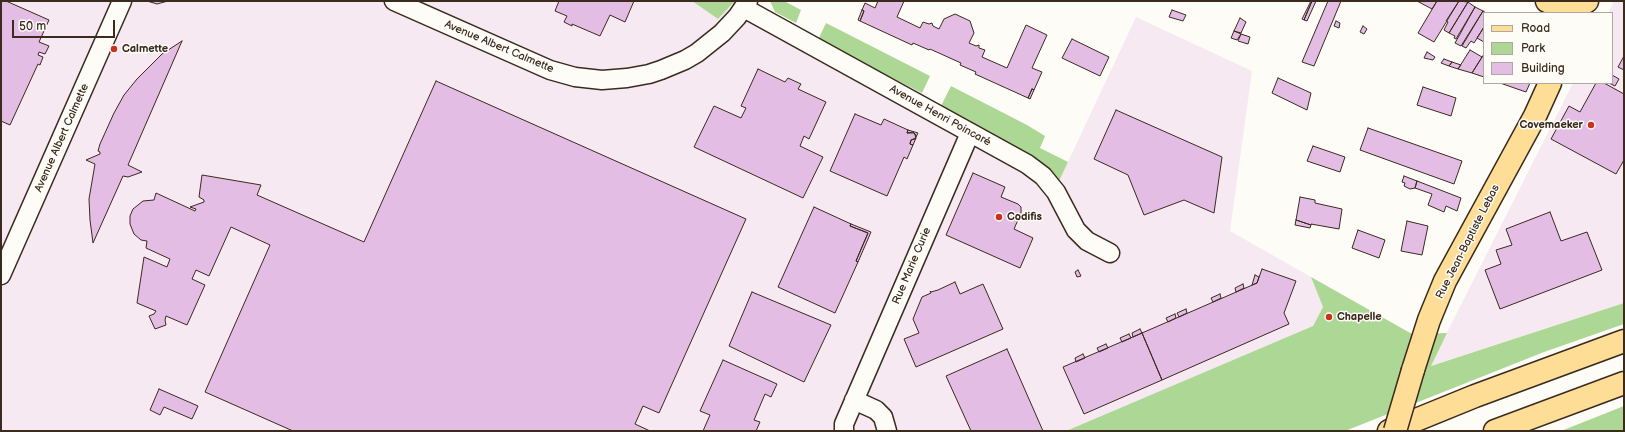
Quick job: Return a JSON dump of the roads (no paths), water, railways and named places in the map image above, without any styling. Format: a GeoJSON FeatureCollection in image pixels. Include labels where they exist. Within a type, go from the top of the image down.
{"type":"FeatureCollection","features":[{"type":"Feature","properties":{"kind":"main road"},"geometry":{"type":"LineString","coordinates":[[1548,1],[1554,5],[1564,8],[1581,6]]}},
{"type":"Feature","properties":{"kind":"main road"},"geometry":{"type":"LineString","coordinates":[[1548,1],[1550,12]]}},
{"type":"Feature","properties":{"kind":"main road","name":"Rue Jean-Baptiste Lebas"},"geometry":{"type":"LineString","coordinates":[[1395,431],[1429,320],[1445,281],[1535,116],[1550,84]]}},
{"type":"Feature","properties":{"kind":"main road"},"geometry":{"type":"LineString","coordinates":[[1388,431],[1475,396],[1624,341]]}},
{"type":"Feature","properties":{"kind":"main road"},"geometry":{"type":"LineString","coordinates":[[1495,431],[1624,383]]}},
{"type":"Feature","properties":{"kind":"street","name":"Avenue Albert Calmette"},"geometry":{"type":"LineString","coordinates":[[1,275],[122,1]]}},
{"type":"Feature","properties":{"kind":"street","name":"Avenue Albert Calmette"},"geometry":{"type":"LineString","coordinates":[[394,1],[550,70],[575,77],[602,80],[644,75],[685,60],[697,53],[722,33],[746,5]]}},
{"type":"Feature","properties":{"kind":"street","name":"Avenue Henri Poincaré"},"geometry":{"type":"LineString","coordinates":[[746,5],[1037,171],[1056,192],[1076,230],[1087,241],[1110,253]]}},
{"type":"Feature","properties":{"kind":"street","name":"Rue Marie Curie"},"geometry":{"type":"LineString","coordinates":[[844,431],[844,424],[854,400],[970,132]]}},
{"type":"Feature","properties":{"kind":"street"},"geometry":{"type":"LineString","coordinates":[[854,400],[876,410],[883,417],[887,431]]}},
{"type":"Feature","properties":{"kind":"place","name":"Calmette"},"geometry":{"type":"Point","coordinates":[114,49]}},
{"type":"Feature","properties":{"kind":"place","name":"Covemaeker"},"geometry":{"type":"Point","coordinates":[1591,125]}},
{"type":"Feature","properties":{"kind":"place","name":"Codifis"},"geometry":{"type":"Point","coordinates":[999,217]}},
{"type":"Feature","properties":{"kind":"place","name":"Chapelle"},"geometry":{"type":"Point","coordinates":[1329,317]}}]}
